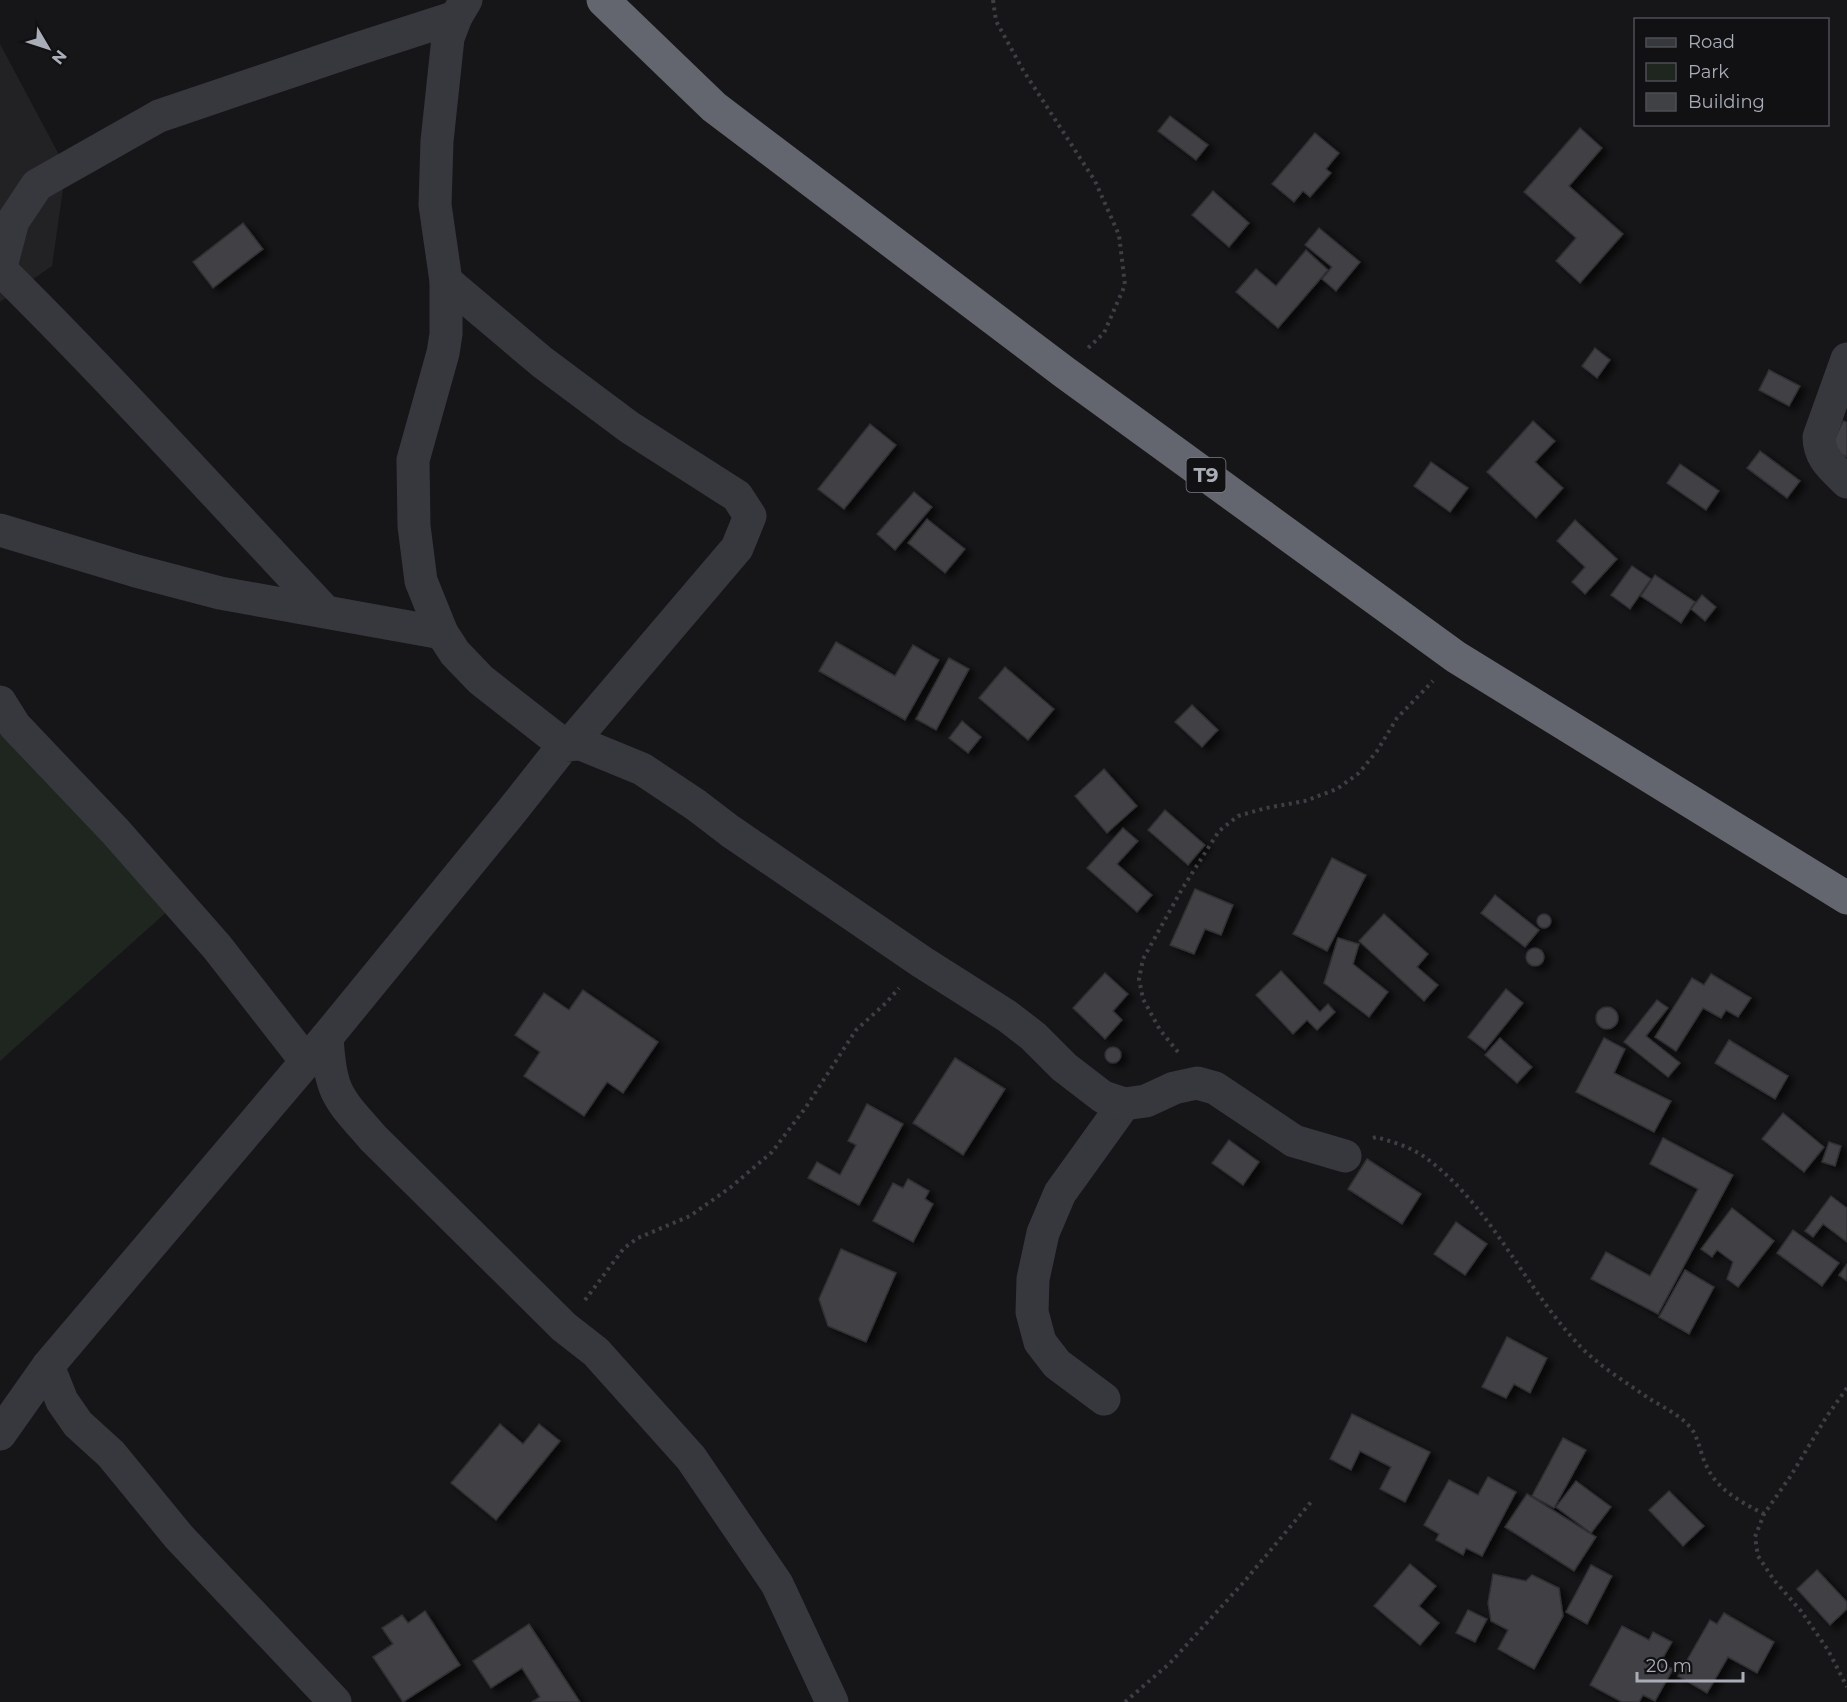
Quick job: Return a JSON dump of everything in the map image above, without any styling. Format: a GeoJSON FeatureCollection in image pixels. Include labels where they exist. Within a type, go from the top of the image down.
{"type":"FeatureCollection","features":[{"type":"Feature","properties":{"kind":"highway","name":"T9"},"geometry":{"type":"LineString","coordinates":[[603,0],[714,107],[1064,372],[1456,657],[1847,898]]}},
{"type":"Feature","properties":{"kind":"street"},"geometry":{"type":"LineString","coordinates":[[325,611],[135,406],[0,269],[13,221],[37,185],[159,116],[354,50],[461,9]]}},
{"type":"Feature","properties":{"kind":"street"},"geometry":{"type":"LineString","coordinates":[[461,9],[448,38],[437,141],[435,206],[446,281],[446,334],[443,353],[413,460],[412,478],[414,526],[421,580],[442,633],[454,653],[481,680],[567,744],[581,744],[642,769],[696,804],[730,831],[922,962],[1007,1016],[1033,1036],[1064,1067],[1103,1097],[1124,1104],[1146,1101],[1174,1088],[1197,1083],[1215,1088],[1294,1141],[1345,1156]]}},
{"type":"Feature","properties":{"kind":"street"},"geometry":{"type":"LineString","coordinates":[[0,1434],[48,1365],[327,1037],[567,744],[737,548],[750,516],[737,496],[629,427],[542,362],[446,281]]}},
{"type":"Feature","properties":{"kind":"street"},"geometry":{"type":"LineString","coordinates":[[1847,359],[1819,437],[1819,447],[1824,459],[1847,482]]}},
{"type":"Feature","properties":{"kind":"street"},"geometry":{"type":"LineString","coordinates":[[0,530],[136,571],[220,593],[442,633]]}},
{"type":"Feature","properties":{"kind":"street"},"geometry":{"type":"LineString","coordinates":[[0,702],[15,726],[115,831],[217,947],[306,1061]]}},
{"type":"Feature","properties":{"kind":"street"},"geometry":{"type":"LineString","coordinates":[[327,1037],[329,1066],[334,1087],[348,1108],[381,1146],[564,1327],[596,1352],[691,1458],[777,1584],[832,1702]]}},
{"type":"Feature","properties":{"kind":"street"},"geometry":{"type":"LineString","coordinates":[[1104,1399],[1057,1364],[1040,1342],[1032,1312],[1033,1279],[1043,1233],[1060,1193],[1124,1104]]}},
{"type":"Feature","properties":{"kind":"street"},"geometry":{"type":"LineString","coordinates":[[48,1365],[62,1401],[78,1424],[111,1454],[179,1537],[335,1702]]}},
{"type":"Feature","properties":{"kind":"path"},"geometry":{"type":"LineString","coordinates":[[993,0],[996,21],[1023,70],[1095,181],[1119,236],[1125,285],[1104,333],[1064,372]]}},
{"type":"Feature","properties":{"kind":"path"},"geometry":{"type":"LineString","coordinates":[[1197,1083],[1186,1063],[1160,1030],[1143,999],[1139,979],[1143,959],[1182,889],[1219,831],[1238,816],[1305,801],[1337,789],[1359,773],[1377,751],[1397,718],[1456,657]]}},
{"type":"Feature","properties":{"kind":"path"},"geometry":{"type":"LineString","coordinates":[[564,1327],[624,1248],[638,1238],[690,1216],[731,1187],[772,1152],[806,1107],[856,1030],[886,1003],[922,962]]}},
{"type":"Feature","properties":{"kind":"path"},"geometry":{"type":"LineString","coordinates":[[1345,1156],[1363,1142],[1376,1137],[1398,1143],[1425,1157],[1473,1202],[1524,1275],[1578,1345],[1614,1374],[1679,1417],[1693,1432],[1706,1467],[1718,1484],[1737,1500],[1764,1514]]}},
{"type":"Feature","properties":{"kind":"path"},"geometry":{"type":"LineString","coordinates":[[1847,1388],[1764,1514],[1755,1537],[1758,1556],[1828,1650],[1847,1687]]}},
{"type":"Feature","properties":{"kind":"path"},"geometry":{"type":"LineString","coordinates":[[1125,1702],[1170,1663],[1311,1502]]}},
{"type":"Feature","properties":{"kind":"shaded area"},"geometry":{"type":"Polygon","coordinates":[[[0,44],[66,168],[52,266],[0,302],[0,44]]]}},
{"type":"Feature","properties":{"kind":"green space"},"geometry":{"type":"Polygon","coordinates":[[[0,717],[171,908],[0,1061],[0,717]]]}},
{"type":"Feature","properties":{"kind":"building"},"geometry":{"type":"Polygon","coordinates":[[[1170,116],[1208,145],[1196,160],[1158,131],[1170,116]]]}},
{"type":"Feature","properties":{"kind":"building"},"geometry":{"type":"Polygon","coordinates":[[[1580,128],[1602,148],[1569,186],[1623,234],[1580,283],[1556,261],[1576,238],[1524,192],[1580,128]]]}},
{"type":"Feature","properties":{"kind":"building"},"geometry":{"type":"Polygon","coordinates":[[[1315,133],[1339,153],[1326,169],[1331,173],[1310,197],[1303,191],[1294,202],[1272,184],[1315,133]]]}},
{"type":"Feature","properties":{"kind":"building"},"geometry":{"type":"Polygon","coordinates":[[[1213,191],[1249,223],[1229,247],[1192,215],[1213,191]]]}},
{"type":"Feature","properties":{"kind":"building"},"geometry":{"type":"Polygon","coordinates":[[[243,223],[263,249],[213,288],[193,262],[243,223]]]}},
{"type":"Feature","properties":{"kind":"building"},"geometry":{"type":"Polygon","coordinates":[[[1319,228],[1360,262],[1336,291],[1322,279],[1332,267],[1305,245],[1319,228]]]}},
{"type":"Feature","properties":{"kind":"building"},"geometry":{"type":"Polygon","coordinates":[[[1306,250],[1328,270],[1278,328],[1236,292],[1256,269],[1276,286],[1306,250]]]}},
{"type":"Feature","properties":{"kind":"building"},"geometry":{"type":"Polygon","coordinates":[[[1595,348],[1610,360],[1597,378],[1582,366],[1595,348]]]}},
{"type":"Feature","properties":{"kind":"building"},"geometry":{"type":"Polygon","coordinates":[[[1769,370],[1800,386],[1789,406],[1759,390],[1769,370]]]}},
{"type":"Feature","properties":{"kind":"building"},"geometry":{"type":"Polygon","coordinates":[[[1533,421],[1555,441],[1535,462],[1563,488],[1536,518],[1487,472],[1533,421]]]}},
{"type":"Feature","properties":{"kind":"building"},"geometry":{"type":"Polygon","coordinates":[[[1843,421],[1847,422],[1847,457],[1830,449],[1843,421]]]}},
{"type":"Feature","properties":{"kind":"building"},"geometry":{"type":"Polygon","coordinates":[[[870,424],[896,445],[844,509],[818,489],[870,424]]]}},
{"type":"Feature","properties":{"kind":"building"},"geometry":{"type":"Polygon","coordinates":[[[1760,451],[1800,481],[1787,498],[1747,468],[1760,451]]]}},
{"type":"Feature","properties":{"kind":"building"},"geometry":{"type":"Polygon","coordinates":[[[1431,462],[1468,488],[1450,512],[1414,486],[1431,462]]]}},
{"type":"Feature","properties":{"kind":"building"},"geometry":{"type":"Polygon","coordinates":[[[1680,464],[1719,491],[1706,510],[1667,483],[1680,464]]]}},
{"type":"Feature","properties":{"kind":"building"},"geometry":{"type":"Polygon","coordinates":[[[914,492],[932,507],[895,550],[877,534],[914,492]]]}},
{"type":"Feature","properties":{"kind":"building"},"geometry":{"type":"Polygon","coordinates":[[[927,519],[965,549],[945,573],[908,543],[927,519]]]}},
{"type":"Feature","properties":{"kind":"building"},"geometry":{"type":"Polygon","coordinates":[[[1575,520],[1617,559],[1585,594],[1572,582],[1585,567],[1557,541],[1575,520]]]}},
{"type":"Feature","properties":{"kind":"building"},"geometry":{"type":"Polygon","coordinates":[[[1632,566],[1651,579],[1630,609],[1611,595],[1632,566]]]}},
{"type":"Feature","properties":{"kind":"building"},"geometry":{"type":"Polygon","coordinates":[[[1655,575],[1695,602],[1681,623],[1641,596],[1655,575]]]}},
{"type":"Feature","properties":{"kind":"building"},"geometry":{"type":"Polygon","coordinates":[[[1702,595],[1716,607],[1705,621],[1691,609],[1702,595]]]}},
{"type":"Feature","properties":{"kind":"building"},"geometry":{"type":"Polygon","coordinates":[[[836,642],[895,676],[913,645],[939,660],[905,720],[819,671],[836,642]]]}},
{"type":"Feature","properties":{"kind":"building"},"geometry":{"type":"Polygon","coordinates":[[[949,658],[969,669],[936,730],[916,719],[949,658]]]}},
{"type":"Feature","properties":{"kind":"building"},"geometry":{"type":"Polygon","coordinates":[[[1005,667],[1054,709],[1028,740],[979,698],[1005,667]]]}},
{"type":"Feature","properties":{"kind":"building"},"geometry":{"type":"Polygon","coordinates":[[[1192,705],[1218,730],[1202,747],[1175,722],[1192,705]]]}},
{"type":"Feature","properties":{"kind":"building"},"geometry":{"type":"Polygon","coordinates":[[[962,721],[981,737],[968,753],[949,738],[962,721]]]}},
{"type":"Feature","properties":{"kind":"building"},"geometry":{"type":"Polygon","coordinates":[[[1104,769],[1137,806],[1107,833],[1075,796],[1104,769]]]}},
{"type":"Feature","properties":{"kind":"building"},"geometry":{"type":"Polygon","coordinates":[[[1165,810],[1205,845],[1188,865],[1148,830],[1165,810]]]}},
{"type":"Feature","properties":{"kind":"building"},"geometry":{"type":"Polygon","coordinates":[[[1123,828],[1138,841],[1117,864],[1152,895],[1137,912],[1087,868],[1123,828]]]}},
{"type":"Feature","properties":{"kind":"building"},"geometry":{"type":"Polygon","coordinates":[[[1332,858],[1366,875],[1327,951],[1293,934],[1332,858]]]}},
{"type":"Feature","properties":{"kind":"building"},"geometry":{"type":"Polygon","coordinates":[[[1195,889],[1233,905],[1221,935],[1205,929],[1194,954],[1170,945],[1195,889]]]}},
{"type":"Feature","properties":{"kind":"building"},"geometry":{"type":"Polygon","coordinates":[[[1495,895],[1539,930],[1525,947],[1481,913],[1495,895]]]}},
{"type":"Feature","properties":{"kind":"building"},"geometry":{"type":"Polygon","coordinates":[[[1384,914],[1428,954],[1417,967],[1438,985],[1424,1001],[1359,941],[1384,914]]]}},
{"type":"Feature","properties":{"kind":"building"},"geometry":{"type":"Polygon","coordinates":[[[1544,914],[1549,916],[1551,921],[1549,926],[1544,928],[1539,926],[1537,921],[1539,916],[1544,914]]]}},
{"type":"Feature","properties":{"kind":"building"},"geometry":{"type":"Polygon","coordinates":[[[1338,938],[1359,944],[1353,964],[1388,992],[1369,1017],[1324,983],[1338,938]]]}},
{"type":"Feature","properties":{"kind":"building"},"geometry":{"type":"Polygon","coordinates":[[[1535,948],[1541,951],[1544,957],[1541,963],[1535,966],[1529,963],[1526,957],[1529,951],[1535,948]]]}},
{"type":"Feature","properties":{"kind":"building"},"geometry":{"type":"Polygon","coordinates":[[[1281,971],[1320,1012],[1328,1004],[1335,1012],[1317,1030],[1307,1020],[1293,1034],[1256,995],[1281,971]]]}},
{"type":"Feature","properties":{"kind":"building"},"geometry":{"type":"Polygon","coordinates":[[[1105,973],[1128,994],[1113,1011],[1122,1020],[1105,1039],[1073,1008],[1105,973]]]}},
{"type":"Feature","properties":{"kind":"building"},"geometry":{"type":"Polygon","coordinates":[[[1711,974],[1751,998],[1738,1017],[1726,1010],[1721,1018],[1703,1008],[1676,1051],[1655,1037],[1692,978],[1704,985],[1711,974]]]}},
{"type":"Feature","properties":{"kind":"building"},"geometry":{"type":"Polygon","coordinates":[[[1506,989],[1523,1003],[1485,1050],[1468,1037],[1506,989]]]}},
{"type":"Feature","properties":{"kind":"building"},"geometry":{"type":"Polygon","coordinates":[[[583,990],[658,1042],[623,1093],[607,1082],[584,1116],[524,1076],[540,1052],[515,1035],[544,993],[569,1010],[583,990]]]}},
{"type":"Feature","properties":{"kind":"building"},"geometry":{"type":"Polygon","coordinates":[[[1657,1000],[1668,1008],[1646,1036],[1680,1063],[1668,1077],[1624,1042],[1657,1000]]]}},
{"type":"Feature","properties":{"kind":"building"},"geometry":{"type":"Polygon","coordinates":[[[1607,1007],[1615,1010],[1618,1018],[1615,1026],[1607,1029],[1599,1026],[1596,1018],[1599,1010],[1607,1007]]]}},
{"type":"Feature","properties":{"kind":"building"},"geometry":{"type":"Polygon","coordinates":[[[1500,1038],[1532,1067],[1517,1083],[1485,1055],[1500,1038]]]}},
{"type":"Feature","properties":{"kind":"building"},"geometry":{"type":"Polygon","coordinates":[[[1604,1038],[1625,1049],[1614,1073],[1671,1101],[1654,1132],[1576,1092],[1604,1038]]]}},
{"type":"Feature","properties":{"kind":"building"},"geometry":{"type":"Polygon","coordinates":[[[1729,1040],[1788,1076],[1775,1099],[1715,1063],[1729,1040]]]}},
{"type":"Feature","properties":{"kind":"building"},"geometry":{"type":"Polygon","coordinates":[[[1113,1047],[1121,1055],[1113,1063],[1105,1055],[1113,1047]]]}},
{"type":"Feature","properties":{"kind":"building"},"geometry":{"type":"Polygon","coordinates":[[[955,1058],[1005,1089],[963,1155],[913,1123],[955,1058]]]}},
{"type":"Feature","properties":{"kind":"building"},"geometry":{"type":"Polygon","coordinates":[[[867,1104],[903,1124],[859,1205],[808,1178],[817,1162],[840,1175],[856,1145],[848,1141],[867,1104]]]}},
{"type":"Feature","properties":{"kind":"building"},"geometry":{"type":"Polygon","coordinates":[[[1783,1113],[1824,1147],[1804,1172],[1762,1139],[1783,1113]]]}},
{"type":"Feature","properties":{"kind":"building"},"geometry":{"type":"Polygon","coordinates":[[[1663,1138],[1733,1175],[1658,1314],[1591,1279],[1606,1252],[1650,1276],[1698,1189],[1650,1164],[1663,1138]]]}},
{"type":"Feature","properties":{"kind":"building"},"geometry":{"type":"Polygon","coordinates":[[[1229,1140],[1259,1162],[1243,1185],[1212,1163],[1229,1140]]]}},
{"type":"Feature","properties":{"kind":"building"},"geometry":{"type":"Polygon","coordinates":[[[1829,1142],[1841,1146],[1835,1166],[1822,1162],[1829,1142]]]}},
{"type":"Feature","properties":{"kind":"building"},"geometry":{"type":"Polygon","coordinates":[[[1367,1159],[1421,1194],[1402,1224],[1348,1189],[1367,1159]]]}},
{"type":"Feature","properties":{"kind":"building"},"geometry":{"type":"Polygon","coordinates":[[[908,1179],[929,1191],[925,1199],[933,1204],[913,1242],[873,1221],[893,1183],[903,1188],[908,1179]]]}},
{"type":"Feature","properties":{"kind":"building"},"geometry":{"type":"Polygon","coordinates":[[[1831,1196],[1847,1208],[1847,1242],[1823,1224],[1813,1237],[1805,1231],[1831,1196]]]}},
{"type":"Feature","properties":{"kind":"building"},"geometry":{"type":"Polygon","coordinates":[[[1732,1208],[1774,1241],[1738,1287],[1727,1279],[1733,1262],[1717,1250],[1712,1257],[1701,1249],[1732,1208]]]}},
{"type":"Feature","properties":{"kind":"building"},"geometry":{"type":"Polygon","coordinates":[[[1456,1222],[1487,1244],[1465,1275],[1434,1254],[1456,1222]]]}},
{"type":"Feature","properties":{"kind":"building"},"geometry":{"type":"Polygon","coordinates":[[[1793,1230],[1839,1263],[1822,1286],[1777,1253],[1793,1230]]]}},
{"type":"Feature","properties":{"kind":"building"},"geometry":{"type":"Polygon","coordinates":[[[841,1249],[896,1273],[866,1342],[828,1326],[819,1299],[841,1249]]]}},
{"type":"Feature","properties":{"kind":"building"},"geometry":{"type":"Polygon","coordinates":[[[1847,1264],[1847,1281],[1839,1275],[1847,1264]]]}},
{"type":"Feature","properties":{"kind":"building"},"geometry":{"type":"Polygon","coordinates":[[[1685,1270],[1714,1287],[1689,1334],[1659,1317],[1685,1270]]]}},
{"type":"Feature","properties":{"kind":"building"},"geometry":{"type":"Polygon","coordinates":[[[1507,1337],[1547,1358],[1530,1393],[1514,1384],[1506,1398],[1482,1387],[1507,1337]]]}},
{"type":"Feature","properties":{"kind":"building"},"geometry":{"type":"Polygon","coordinates":[[[1352,1414],[1430,1452],[1405,1502],[1380,1489],[1391,1467],[1360,1451],[1351,1470],[1330,1459],[1352,1414]]]}},
{"type":"Feature","properties":{"kind":"building"},"geometry":{"type":"Polygon","coordinates":[[[500,1424],[523,1444],[539,1424],[560,1441],[496,1520],[451,1483],[500,1424]]]}},
{"type":"Feature","properties":{"kind":"building"},"geometry":{"type":"Polygon","coordinates":[[[1563,1438],[1586,1450],[1554,1508],[1532,1496],[1563,1438]]]}},
{"type":"Feature","properties":{"kind":"building"},"geometry":{"type":"Polygon","coordinates":[[[1488,1477],[1516,1492],[1482,1556],[1466,1548],[1463,1555],[1436,1540],[1439,1534],[1424,1525],[1449,1480],[1478,1495],[1488,1477]]]}},
{"type":"Feature","properties":{"kind":"building"},"geometry":{"type":"Polygon","coordinates":[[[1576,1481],[1611,1507],[1591,1533],[1556,1507],[1576,1481]]]}},
{"type":"Feature","properties":{"kind":"building"},"geometry":{"type":"Polygon","coordinates":[[[1669,1491],[1704,1526],[1683,1546],[1649,1510],[1669,1491]]]}},
{"type":"Feature","properties":{"kind":"building"},"geometry":{"type":"Polygon","coordinates":[[[1527,1494],[1596,1537],[1574,1571],[1505,1527],[1527,1494]]]}},
{"type":"Feature","properties":{"kind":"building"},"geometry":{"type":"Polygon","coordinates":[[[1410,1564],[1436,1586],[1419,1606],[1439,1623],[1420,1645],[1374,1606],[1410,1564]]]}},
{"type":"Feature","properties":{"kind":"building"},"geometry":{"type":"Polygon","coordinates":[[[1591,1565],[1612,1576],[1587,1624],[1566,1612],[1591,1565]]]}},
{"type":"Feature","properties":{"kind":"building"},"geometry":{"type":"Polygon","coordinates":[[[1817,1570],[1847,1602],[1847,1609],[1830,1625],[1797,1589],[1817,1570]]]}},
{"type":"Feature","properties":{"kind":"building"},"geometry":{"type":"Polygon","coordinates":[[[1493,1574],[1526,1581],[1532,1575],[1559,1588],[1563,1616],[1534,1669],[1498,1649],[1508,1630],[1491,1621],[1488,1603],[1493,1574]]]}},
{"type":"Feature","properties":{"kind":"building"},"geometry":{"type":"Polygon","coordinates":[[[1468,1610],[1487,1619],[1475,1642],[1456,1633],[1468,1610]]]}},
{"type":"Feature","properties":{"kind":"building"},"geometry":{"type":"Polygon","coordinates":[[[425,1611],[460,1665],[403,1702],[373,1657],[393,1644],[382,1628],[402,1615],[408,1623],[425,1611]]]}},
{"type":"Feature","properties":{"kind":"building"},"geometry":{"type":"Polygon","coordinates":[[[1724,1613],[1774,1642],[1757,1673],[1728,1657],[1707,1693],[1678,1676],[1710,1620],[1717,1624],[1724,1613]]]}},
{"type":"Feature","properties":{"kind":"building"},"geometry":{"type":"Polygon","coordinates":[[[529,1624],[580,1702],[532,1702],[540,1697],[522,1668],[491,1688],[473,1661],[529,1624]]]}},
{"type":"Feature","properties":{"kind":"building"},"geometry":{"type":"Polygon","coordinates":[[[1622,1626],[1649,1640],[1653,1632],[1672,1642],[1660,1663],[1673,1669],[1655,1701],[1643,1695],[1639,1702],[1622,1702],[1590,1685],[1622,1626]]]}}]}
